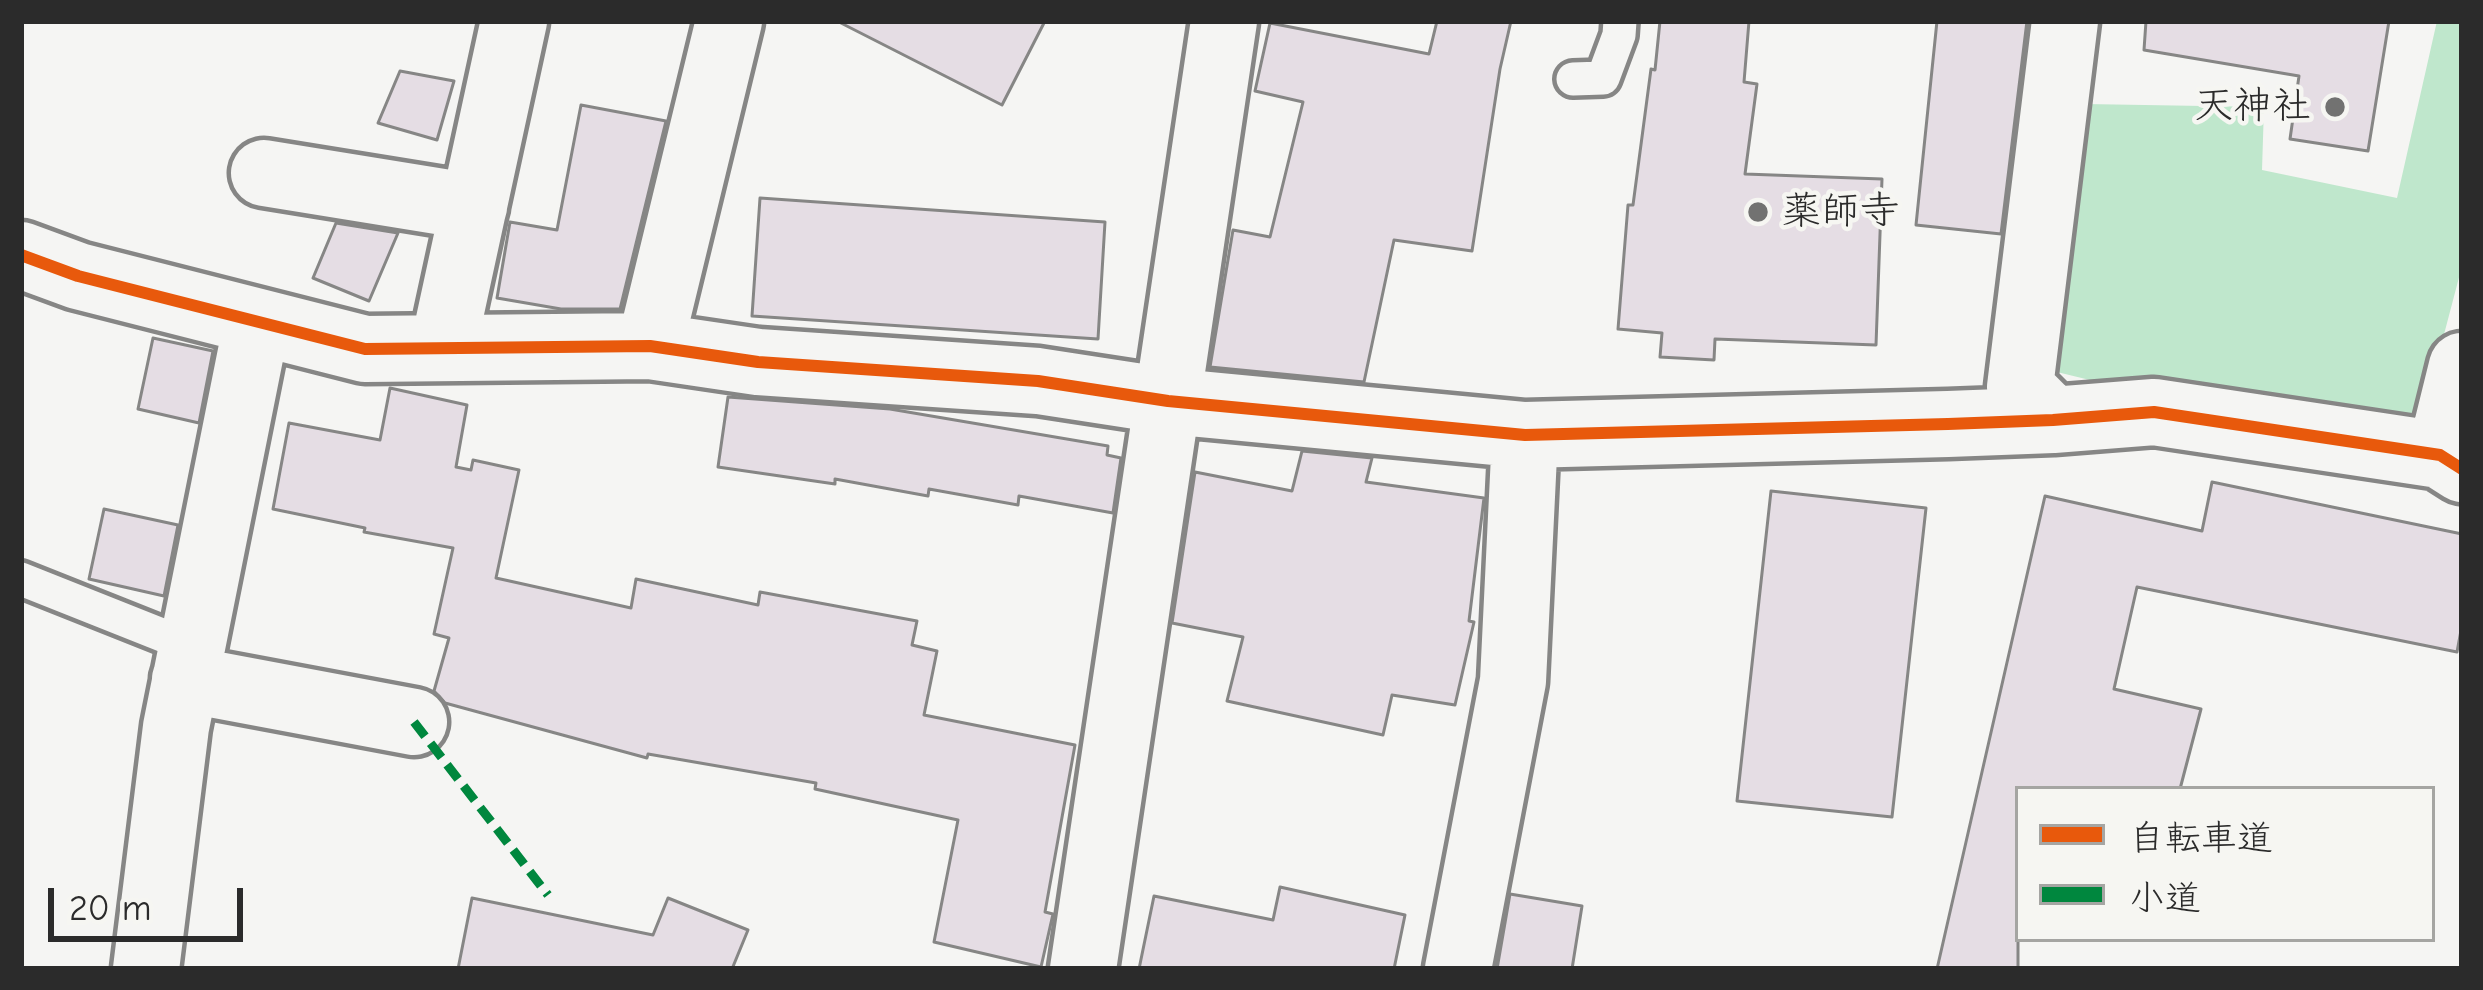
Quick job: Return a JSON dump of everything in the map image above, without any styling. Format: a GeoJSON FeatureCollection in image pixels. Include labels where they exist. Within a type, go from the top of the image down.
{"type":"FeatureCollection","features":[{"type":"Feature","properties":{"kind":"street"},"geometry":{"type":"LineString","coordinates":[[443,348],[514,21]]}},
{"type":"Feature","properties":{"kind":"street"},"geometry":{"type":"LineString","coordinates":[[650,346],[729,21]]}},
{"type":"Feature","properties":{"kind":"street"},"geometry":{"type":"LineString","coordinates":[[1083,969],[1224,21]]}},
{"type":"Feature","properties":{"kind":"street"},"geometry":{"type":"LineString","coordinates":[[2053,420],[2020,387],[2065,21]]}},
{"type":"Feature","properties":{"kind":"street"},"geometry":{"type":"LineString","coordinates":[[264,172],[474,207]]}},
{"type":"Feature","properties":{"kind":"street"},"geometry":{"type":"LineString","coordinates":[[21,255],[79,276],[365,349],[650,346],[758,362],[1039,381],[1168,401],[1525,435],[2053,420],[2154,412],[2451,462],[2462,365]]}},
{"type":"Feature","properties":{"kind":"street"},"geometry":{"type":"LineString","coordinates":[[146,969],[176,727],[257,322]]}},
{"type":"Feature","properties":{"kind":"street"},"geometry":{"type":"LineString","coordinates":[[1458,969],[1513,681],[1525,435]]}},
{"type":"Feature","properties":{"kind":"street"},"geometry":{"type":"LineString","coordinates":[[188,663],[414,722]]}},
{"type":"Feature","properties":{"kind":"lane"},"geometry":{"type":"LineString","coordinates":[[1573,79],[1603,78],[1621,21]]}},
{"type":"Feature","properties":{"kind":"lane"},"geometry":{"type":"LineString","coordinates":[[21,579],[188,663]]}},
{"type":"Feature","properties":{"kind":"green space"},"geometry":{"type":"Polygon","coordinates":[[[2437,21],[2462,21],[2462,266],[2417,437],[2139,392],[2057,372],[2085,104],[2264,107],[2262,170],[2397,198],[2437,21]]]}},
{"type":"Feature","properties":{"kind":"building"},"geometry":{"type":"Polygon","coordinates":[[[837,21],[1045,21],[1002,105],[837,21]]]}},
{"type":"Feature","properties":{"kind":"building"},"geometry":{"type":"Polygon","coordinates":[[[1437,21],[1511,21],[1472,251],[1394,240],[1364,382],[1210,367],[1233,230],[1270,237],[1303,102],[1255,91],[1270,23],[1429,54],[1437,21]]]}},
{"type":"Feature","properties":{"kind":"building"},"geometry":{"type":"Polygon","coordinates":[[[1660,21],[1749,21],[1744,82],[1757,84],[1745,174],[1882,179],[1876,345],[1715,339],[1714,360],[1660,357],[1662,333],[1618,329],[1628,205],[1633,205],[1660,21]]]}},
{"type":"Feature","properties":{"kind":"building"},"geometry":{"type":"Polygon","coordinates":[[[1937,21],[2027,21],[2001,234],[1916,225],[1937,21]]]}},
{"type":"Feature","properties":{"kind":"building","name":"天神社"},"geometry":{"type":"Polygon","coordinates":[[[2146,21],[2389,21],[2368,151],[2290,139],[2299,76],[2144,50],[2146,21]]]}},
{"type":"Feature","properties":{"kind":"building"},"geometry":{"type":"Polygon","coordinates":[[[400,71],[454,81],[437,140],[378,123],[400,71]]]}},
{"type":"Feature","properties":{"kind":"building"},"geometry":{"type":"Polygon","coordinates":[[[581,105],[666,121],[620,309],[561,309],[497,298],[510,222],[557,230],[581,105]]]}},
{"type":"Feature","properties":{"kind":"building"},"geometry":{"type":"Polygon","coordinates":[[[760,198],[1105,222],[1098,339],[752,316],[760,198]]]}},
{"type":"Feature","properties":{"kind":"building"},"geometry":{"type":"Polygon","coordinates":[[[336,223],[398,233],[369,301],[313,278],[336,223]]]}},
{"type":"Feature","properties":{"kind":"building"},"geometry":{"type":"Polygon","coordinates":[[[153,338],[213,351],[199,423],[138,409],[153,338]]]}},
{"type":"Feature","properties":{"kind":"building"},"geometry":{"type":"Polygon","coordinates":[[[390,388],[467,405],[456,467],[471,470],[473,460],[519,470],[496,578],[631,608],[636,579],[758,605],[760,592],[917,621],[912,645],[937,651],[924,715],[1075,745],[1045,912],[1053,914],[1041,967],[934,942],[958,820],[815,789],[816,783],[648,754],[647,758],[445,703],[434,691],[449,638],[434,634],[453,548],[273,509],[289,423],[380,440],[390,388]]]}},
{"type":"Feature","properties":{"kind":"building"},"geometry":{"type":"Polygon","coordinates":[[[728,397],[890,409],[1108,446],[1107,455],[1121,458],[1113,513],[1019,496],[1018,505],[929,489],[928,496],[835,479],[835,484],[718,467],[728,397]]]}},
{"type":"Feature","properties":{"kind":"building"},"geometry":{"type":"Polygon","coordinates":[[[1302,451],[1372,458],[1366,482],[1484,498],[1469,621],[1474,622],[1455,705],[1392,695],[1383,735],[1227,701],[1243,637],[1172,623],[1195,472],[1292,491],[1302,451]]]}},
{"type":"Feature","properties":{"kind":"building"},"geometry":{"type":"Polygon","coordinates":[[[2212,482],[2462,534],[2462,625],[2457,652],[2137,587],[2114,689],[2201,709],[2181,786],[2015,786],[2018,969],[1937,969],[2045,496],[2202,531],[2212,482]]]}},
{"type":"Feature","properties":{"kind":"building"},"geometry":{"type":"Polygon","coordinates":[[[1771,491],[1926,508],[1892,817],[1737,801],[1771,491]]]}},
{"type":"Feature","properties":{"kind":"building"},"geometry":{"type":"Polygon","coordinates":[[[104,509],[178,525],[164,596],[89,579],[104,509]]]}},
{"type":"Feature","properties":{"kind":"building"},"geometry":{"type":"Polygon","coordinates":[[[1280,887],[1405,915],[1394,969],[1139,969],[1154,896],[1273,920],[1280,887]]]}},
{"type":"Feature","properties":{"kind":"building"},"geometry":{"type":"Polygon","coordinates":[[[1510,894],[1582,906],[1572,969],[1497,969],[1510,894]]]}},
{"type":"Feature","properties":{"kind":"building"},"geometry":{"type":"Polygon","coordinates":[[[472,898],[653,935],[668,898],[748,930],[732,969],[458,969],[472,898]]]}},
{"type":"Feature","properties":{"kind":"marked path"},"geometry":{"type":"LineString","coordinates":[[414,722],[548,895]]}},
{"type":"Feature","properties":{"kind":"cycle path"},"geometry":{"type":"LineString","coordinates":[[21,255],[78,276],[365,349],[650,346],[758,362],[1038,381],[1168,401],[1525,435],[1948,424],[2154,412],[2440,455],[2462,469]]}},
{"type":"Feature","properties":{"kind":"place","name":"天神社"},"geometry":{"type":"Point","coordinates":[2335,107]}},
{"type":"Feature","properties":{"kind":"place","name":"薬師寺"},"geometry":{"type":"Point","coordinates":[1758,212]}}]}
